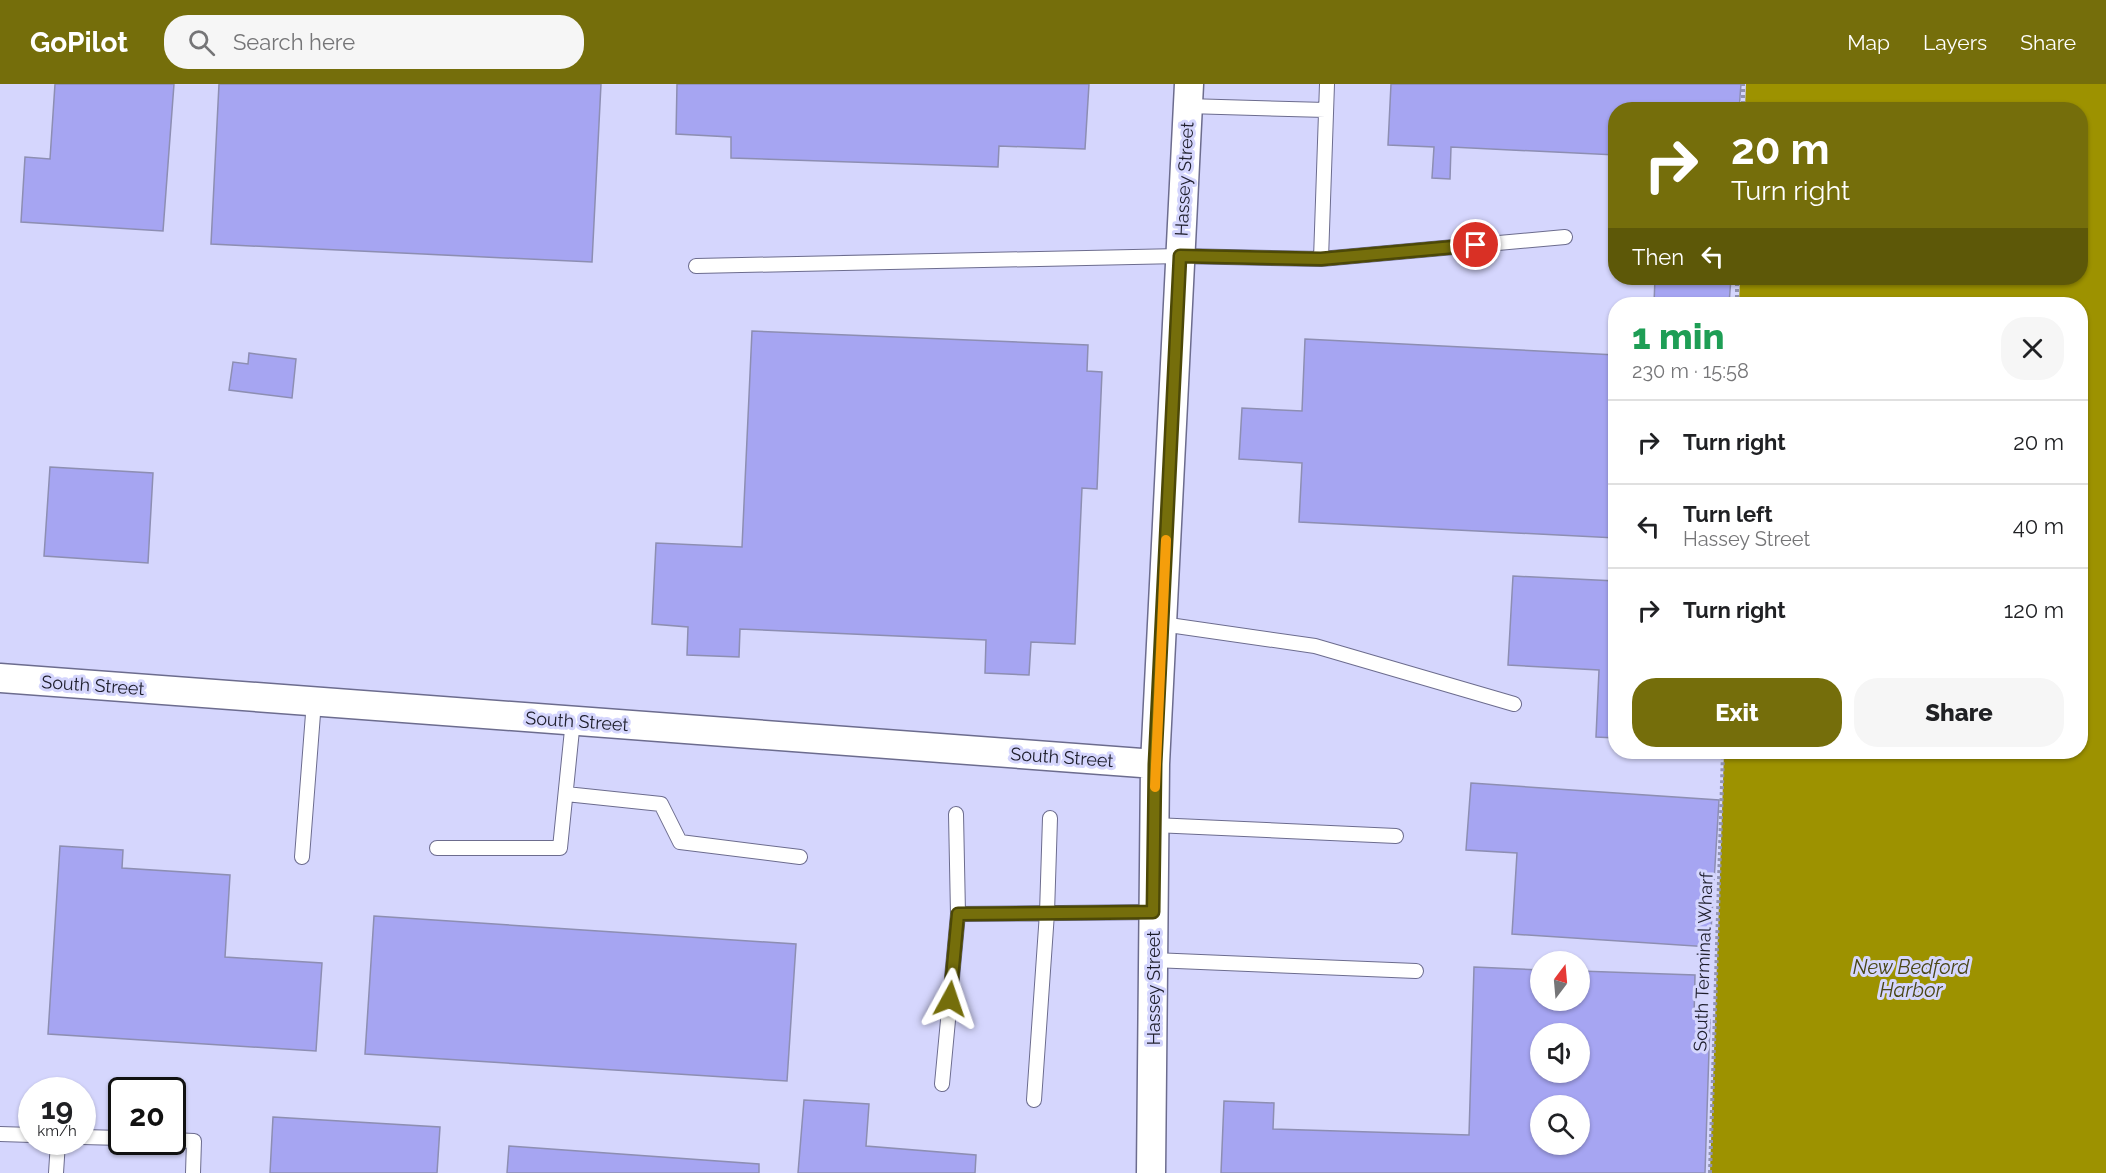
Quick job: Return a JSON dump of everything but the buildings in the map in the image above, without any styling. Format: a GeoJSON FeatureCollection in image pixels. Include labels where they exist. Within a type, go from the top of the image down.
{"type":"FeatureCollection","features":[{"type":"Feature","properties":{"kind":"street","name":"Hassey Street"},"geometry":{"type":"LineString","coordinates":[[1151,1173],[1155,764],[1188,95]]}},
{"type":"Feature","properties":{"kind":"street","name":"South Street"},"geometry":{"type":"LineString","coordinates":[[0,678],[1155,764]]}},
{"type":"Feature","properties":{"kind":"lane"},"geometry":{"type":"LineString","coordinates":[[1321,259],[1327,84]]}},
{"type":"Feature","properties":{"kind":"lane"},"geometry":{"type":"LineString","coordinates":[[1188,95],[1326,110]]}},
{"type":"Feature","properties":{"kind":"lane"},"geometry":{"type":"LineString","coordinates":[[696,266],[1180,256],[1321,259],[1565,237]]}},
{"type":"Feature","properties":{"kind":"lane"},"geometry":{"type":"LineString","coordinates":[[1162,624],[1315,646],[1514,704]]}},
{"type":"Feature","properties":{"kind":"lane"},"geometry":{"type":"LineString","coordinates":[[302,857],[314,701]]}},
{"type":"Feature","properties":{"kind":"lane"},"geometry":{"type":"LineString","coordinates":[[437,848],[560,848],[573,720]]}},
{"type":"Feature","properties":{"kind":"lane"},"geometry":{"type":"LineString","coordinates":[[566,794],[661,804],[680,842],[800,857]]}},
{"type":"Feature","properties":{"kind":"lane"},"geometry":{"type":"LineString","coordinates":[[942,1084],[958,914],[956,814]]}},
{"type":"Feature","properties":{"kind":"lane"},"geometry":{"type":"LineString","coordinates":[[1034,1100],[1047,913],[1050,818]]}},
{"type":"Feature","properties":{"kind":"lane"},"geometry":{"type":"LineString","coordinates":[[1154,825],[1396,836]]}},
{"type":"Feature","properties":{"kind":"lane"},"geometry":{"type":"LineString","coordinates":[[958,914],[1153,912]]}},
{"type":"Feature","properties":{"kind":"lane"},"geometry":{"type":"LineString","coordinates":[[1153,960],[1416,970]]}},
{"type":"Feature","properties":{"kind":"lane"},"geometry":{"type":"LineString","coordinates":[[0,1134],[18,1135]]}},
{"type":"Feature","properties":{"kind":"lane"},"geometry":{"type":"LineString","coordinates":[[186,1141],[194,1141],[193,1173]]}},
{"type":"Feature","properties":{"kind":"lane"},"geometry":{"type":"LineString","coordinates":[[56,1173],[57,1155]]}},
{"type":"Feature","properties":{"kind":"path"},"geometry":{"type":"LineString","coordinates":[[1743,84],[1743,102]]}},
{"type":"Feature","properties":{"kind":"path","name":"South Terminal Wharf"},"geometry":{"type":"LineString","coordinates":[[1710,1173],[1723,759]]}},
{"type":"Feature","properties":{"kind":"water","name":"New Bedford Harbor"},"geometry":{"type":"Polygon","coordinates":[[[1746,84],[2106,84],[2106,1173],[1710,1173],[1724,759],[2088,759],[2088,297],[1739,297],[1740,285],[2088,285],[2088,102],[1745,102],[1746,84]]]}},
{"type":"Feature","properties":{"kind":"slow traffic"},"geometry":{"type":"LineString","coordinates":[[1155,787],[1166,540]]}},
{"type":"Feature","properties":{"kind":"route"},"geometry":{"type":"LineString","coordinates":[[950,999],[958,914],[1153,912],[1155,764],[1180,256],[1321,259],[1476,245]]}}]}
